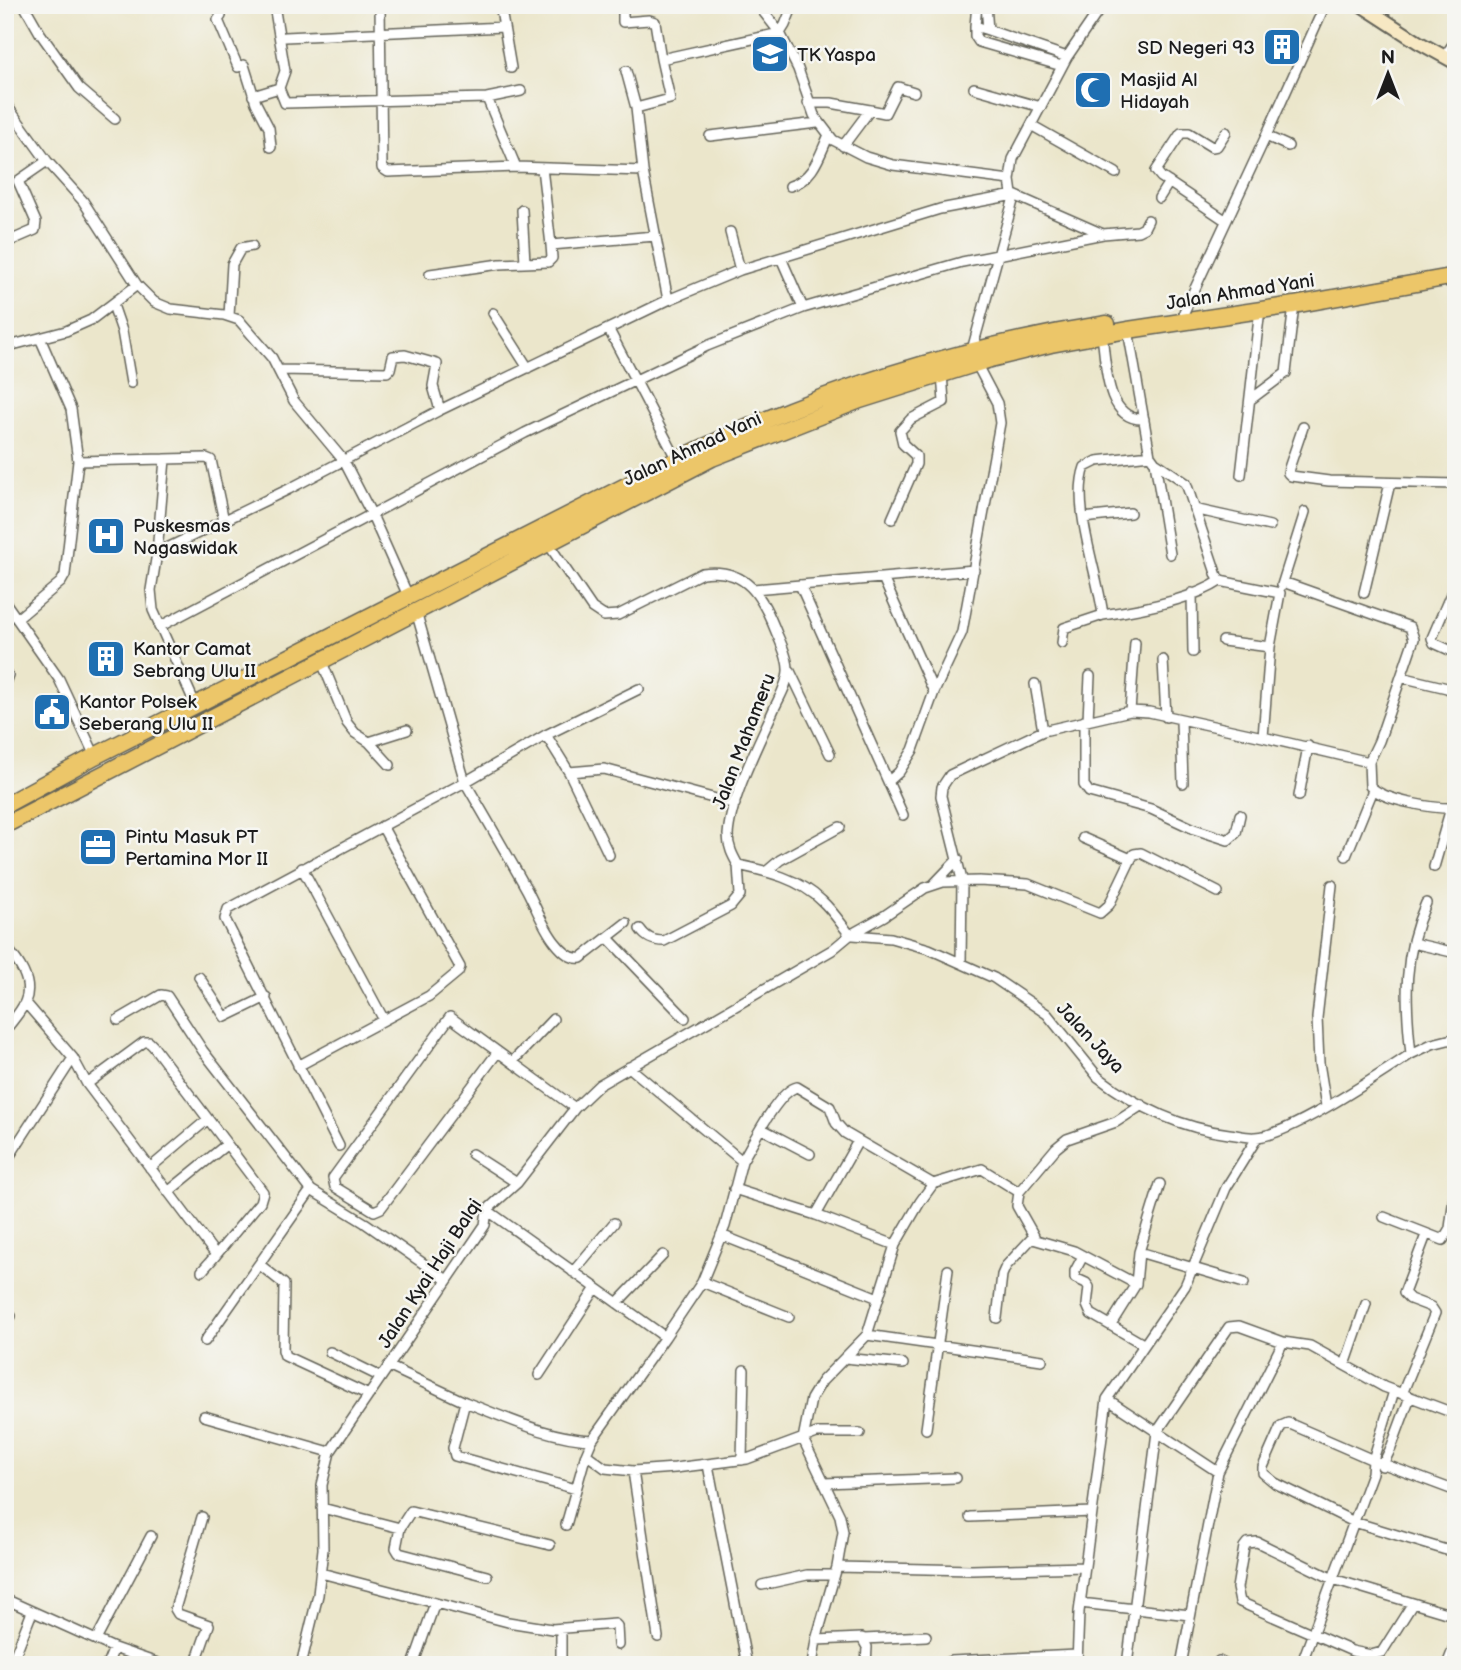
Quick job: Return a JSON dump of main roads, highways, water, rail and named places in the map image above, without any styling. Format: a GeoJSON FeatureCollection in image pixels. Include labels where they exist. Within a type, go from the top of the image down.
{"type":"FeatureCollection","features":[{"type":"Feature","properties":{"kind":"highway","name":"Jalan Ahmad Yani"},"geometry":{"type":"LineString","coordinates":[[5,825],[322,662],[412,605],[677,460],[750,426],[820,398],[1060,331],[1456,266]]}},
{"type":"Feature","properties":{"kind":"highway","name":"Jalan Ahmad Yani"},"geometry":{"type":"LineString","coordinates":[[5,805],[196,706],[547,542],[726,452],[860,400],[942,373],[974,356],[1294,305],[1456,275]]}},
{"type":"Feature","properties":{"kind":"place","name":"SD Negeri 93"},"geometry":{"type":"Point","coordinates":[1282,47]}},
{"type":"Feature","properties":{"kind":"place","name":"TK Yaspa"},"geometry":{"type":"Point","coordinates":[770,54]}},
{"type":"Feature","properties":{"kind":"place","name":"Masjid Al Hidayah"},"geometry":{"type":"Point","coordinates":[1093,90]}},
{"type":"Feature","properties":{"kind":"place","name":"Puskesmas Nagaswidak"},"geometry":{"type":"Point","coordinates":[106,536]}},
{"type":"Feature","properties":{"kind":"place","name":"Kantor Camat Sebrang Ulu II"},"geometry":{"type":"Point","coordinates":[106,659]}},
{"type":"Feature","properties":{"kind":"place","name":"Kantor Polsek Seberang Ulu II"},"geometry":{"type":"Point","coordinates":[52,712]}},
{"type":"Feature","properties":{"kind":"place","name":"Pintu Masuk PT Pertamina Mor II"},"geometry":{"type":"Point","coordinates":[98,847]}}]}
